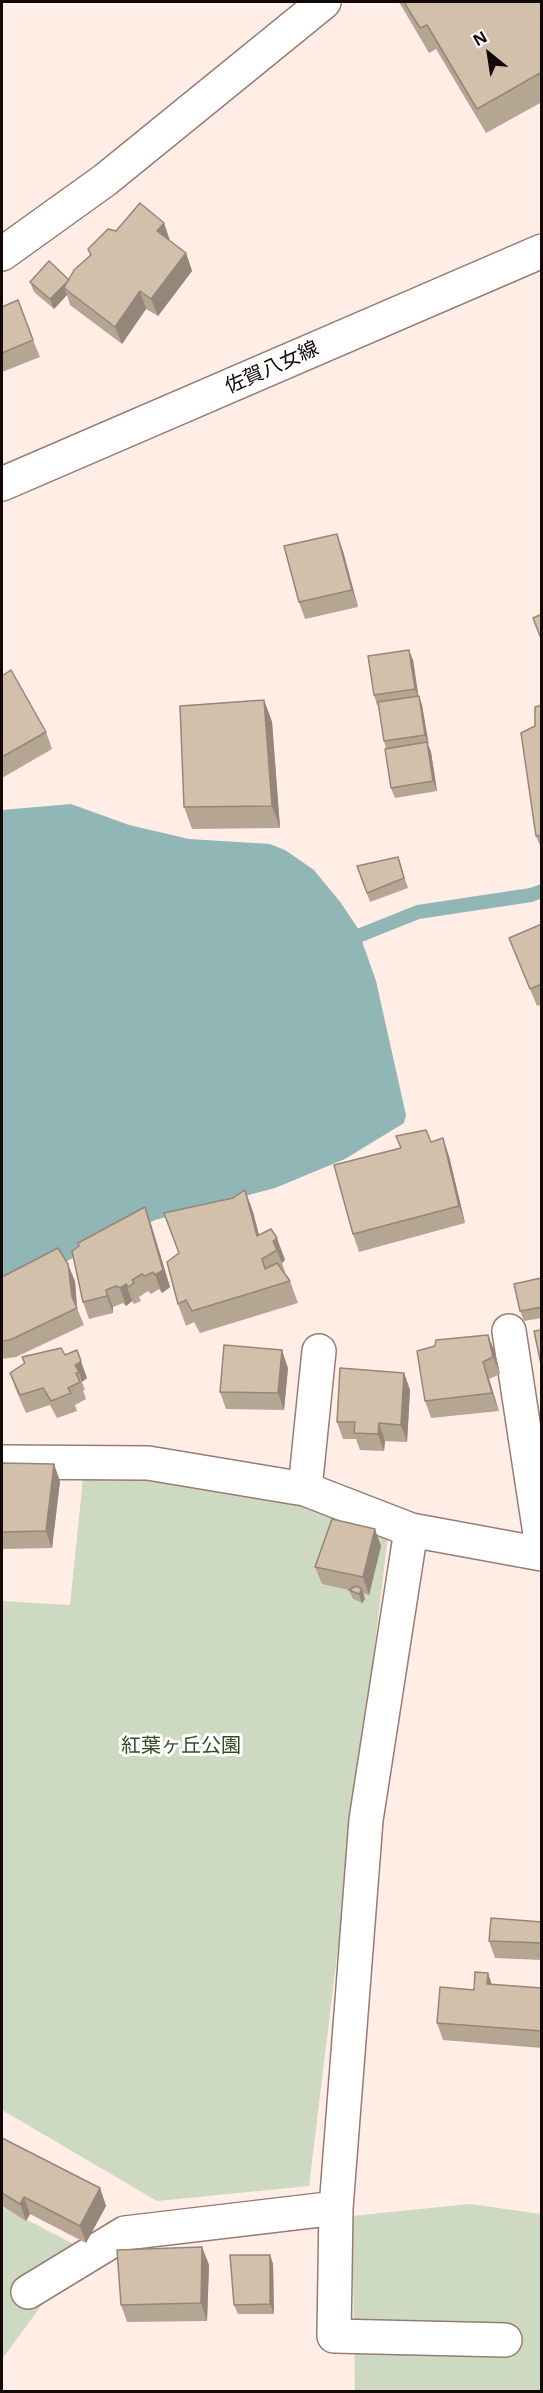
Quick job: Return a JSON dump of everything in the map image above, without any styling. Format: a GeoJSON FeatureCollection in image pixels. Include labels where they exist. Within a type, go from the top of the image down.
{"type":"FeatureCollection","features":[{"type":"Feature","properties":{"kind":"street"},"geometry":{"type":"LineString","coordinates":[[2,254],[105,180],[324,2]]}},
{"type":"Feature","properties":{"kind":"street","name":"佐賀八女線"},"geometry":{"type":"LineString","coordinates":[[2,484],[542,251]]}},
{"type":"Feature","properties":{"kind":"street"},"geometry":{"type":"LineString","coordinates":[[508,1331],[542,1547]]}},
{"type":"Feature","properties":{"kind":"street"},"geometry":{"type":"LineString","coordinates":[[305,1490],[319,1351]]}},
{"type":"Feature","properties":{"kind":"street"},"geometry":{"type":"LineString","coordinates":[[2,1462],[148,1463],[305,1490],[411,1530],[542,1554]]}},
{"type":"Feature","properties":{"kind":"street"},"geometry":{"type":"LineString","coordinates":[[411,1530],[366,1820],[336,2208],[334,2336],[505,2340]]}},
{"type":"Feature","properties":{"kind":"street"},"geometry":{"type":"LineString","coordinates":[[28,2292],[125,2233],[336,2208]]}},
{"type":"Feature","properties":{"kind":"green space","name":"紅葉ヶ丘公園"},"geometry":{"type":"Polygon","coordinates":[[[84,1469],[230,1483],[389,1528],[309,2186],[157,2201],[2,2110],[2,1601],[70,1605],[84,1469]]]}},
{"type":"Feature","properties":{"kind":"green space"},"geometry":{"type":"Polygon","coordinates":[[[470,2204],[541,2214],[541,2391],[355,2391],[352,2216],[470,2204]]]}},
{"type":"Feature","properties":{"kind":"green space"},"geometry":{"type":"Polygon","coordinates":[[[2,2207],[83,2249],[2,2359],[2,2207]]]}},
{"type":"Feature","properties":{"kind":"water"},"geometry":{"type":"Polygon","coordinates":[[[71,804],[129,825],[189,839],[270,844],[285,850],[314,870],[357,927],[376,981],[406,1115],[404,1123],[345,1159],[275,1188],[155,1220],[2,1291],[2,810],[71,804]]]}},
{"type":"Feature","properties":{"kind":"building"},"geometry":{"type":"Polygon","coordinates":[[[404,2],[542,2],[542,72],[477,109],[427,25],[420,28],[404,2]]]}},
{"type":"Feature","properties":{"kind":"building"},"geometry":{"type":"Polygon","coordinates":[[[140,203],[164,223],[157,231],[186,253],[151,299],[140,291],[115,327],[64,288],[74,270],[91,255],[88,249],[108,229],[116,231],[140,203]]]}},
{"type":"Feature","properties":{"kind":"building"},"geometry":{"type":"Polygon","coordinates":[[[49,261],[69,280],[50,299],[30,282],[49,261]]]}},
{"type":"Feature","properties":{"kind":"building"},"geometry":{"type":"Polygon","coordinates":[[[18,300],[33,340],[2,353],[2,307],[18,300]]]}},
{"type":"Feature","properties":{"kind":"building"},"geometry":{"type":"Polygon","coordinates":[[[337,534],[352,590],[299,602],[284,546],[337,534]]]}},
{"type":"Feature","properties":{"kind":"building"},"geometry":{"type":"Polygon","coordinates":[[[542,614],[542,641],[533,618],[542,614]]]}},
{"type":"Feature","properties":{"kind":"building"},"geometry":{"type":"Polygon","coordinates":[[[409,650],[415,689],[374,695],[368,656],[409,650]]]}},
{"type":"Feature","properties":{"kind":"building"},"geometry":{"type":"Polygon","coordinates":[[[11,670],[46,732],[2,757],[2,676],[11,670]]]}},
{"type":"Feature","properties":{"kind":"building"},"geometry":{"type":"Polygon","coordinates":[[[419,696],[425,735],[384,741],[378,702],[419,696]]]}},
{"type":"Feature","properties":{"kind":"building"},"geometry":{"type":"Polygon","coordinates":[[[264,700],[272,806],[184,807],[180,706],[264,700]]]}},
{"type":"Feature","properties":{"kind":"building"},"geometry":{"type":"Polygon","coordinates":[[[542,705],[542,835],[536,836],[521,733],[535,726],[535,707],[542,705]]]}},
{"type":"Feature","properties":{"kind":"building"},"geometry":{"type":"Polygon","coordinates":[[[427,742],[433,781],[391,788],[385,749],[427,742]]]}},
{"type":"Feature","properties":{"kind":"building"},"geometry":{"type":"Polygon","coordinates":[[[398,857],[404,878],[367,893],[357,866],[398,857]]]}},
{"type":"Feature","properties":{"kind":"building"},"geometry":{"type":"Polygon","coordinates":[[[542,924],[542,984],[530,989],[509,938],[542,924]]]}},
{"type":"Feature","properties":{"kind":"building"},"geometry":{"type":"Polygon","coordinates":[[[426,1130],[431,1142],[443,1138],[459,1206],[353,1234],[334,1165],[401,1148],[396,1136],[426,1130]]]}},
{"type":"Feature","properties":{"kind":"building"},"geometry":{"type":"Polygon","coordinates":[[[245,1190],[257,1236],[271,1229],[277,1238],[273,1241],[277,1250],[262,1259],[265,1269],[277,1263],[290,1281],[192,1311],[186,1300],[178,1304],[167,1262],[179,1253],[164,1213],[233,1198],[245,1190]]]}},
{"type":"Feature","properties":{"kind":"building"},"geometry":{"type":"Polygon","coordinates":[[[145,1207],[163,1270],[155,1275],[153,1272],[145,1276],[142,1274],[132,1280],[134,1283],[128,1287],[126,1284],[120,1288],[116,1286],[106,1290],[107,1296],[83,1302],[72,1251],[79,1246],[78,1243],[145,1207]]]}},
{"type":"Feature","properties":{"kind":"building"},"geometry":{"type":"Polygon","coordinates":[[[58,1248],[68,1264],[72,1297],[77,1308],[10,1340],[2,1341],[2,1277],[58,1248]]]}},
{"type":"Feature","properties":{"kind":"building"},"geometry":{"type":"Polygon","coordinates":[[[541,1278],[542,1307],[520,1311],[514,1284],[541,1278]]]}},
{"type":"Feature","properties":{"kind":"building"},"geometry":{"type":"Polygon","coordinates":[[[542,1330],[542,1369],[534,1331],[542,1330]]]}},
{"type":"Feature","properties":{"kind":"building"},"geometry":{"type":"Polygon","coordinates":[[[488,1335],[493,1357],[483,1362],[492,1393],[425,1401],[417,1351],[435,1346],[436,1340],[488,1335]]]}},
{"type":"Feature","properties":{"kind":"building"},"geometry":{"type":"Polygon","coordinates":[[[224,1345],[282,1350],[278,1393],[220,1392],[224,1345]]]}},
{"type":"Feature","properties":{"kind":"building"},"geometry":{"type":"Polygon","coordinates":[[[61,1348],[65,1355],[77,1350],[81,1361],[75,1365],[79,1372],[76,1373],[80,1382],[68,1388],[71,1393],[51,1401],[43,1388],[20,1395],[10,1373],[25,1363],[22,1357],[61,1348]]]}},
{"type":"Feature","properties":{"kind":"building"},"geometry":{"type":"Polygon","coordinates":[[[340,1368],[404,1373],[401,1425],[379,1423],[378,1434],[354,1433],[355,1422],[337,1422],[340,1368]]]}},
{"type":"Feature","properties":{"kind":"building"},"geometry":{"type":"Polygon","coordinates":[[[2,1463],[54,1464],[46,1531],[2,1532],[2,1463]]]}},
{"type":"Feature","properties":{"kind":"building"},"geometry":{"type":"Polygon","coordinates":[[[332,1519],[375,1529],[363,1577],[315,1567],[332,1519]]]}},
{"type":"Feature","properties":{"kind":"building"},"geometry":{"type":"Polygon","coordinates":[[[356,1586],[362,1589],[359,1594],[349,1590],[356,1586]]]}},
{"type":"Feature","properties":{"kind":"building"},"geometry":{"type":"Polygon","coordinates":[[[491,1918],[542,1922],[542,1943],[489,1941],[491,1918]]]}},
{"type":"Feature","properties":{"kind":"building"},"geometry":{"type":"Polygon","coordinates":[[[475,1972],[488,1973],[487,1984],[542,1988],[542,2031],[437,2023],[440,1987],[474,1990],[475,1972]]]}},
{"type":"Feature","properties":{"kind":"building"},"geometry":{"type":"Polygon","coordinates":[[[2,2138],[100,2188],[80,2226],[24,2197],[20,2204],[2,2193],[2,2138]]]}},
{"type":"Feature","properties":{"kind":"building"},"geometry":{"type":"Polygon","coordinates":[[[202,2247],[201,2303],[121,2305],[117,2250],[202,2247]]]}},
{"type":"Feature","properties":{"kind":"building"},"geometry":{"type":"Polygon","coordinates":[[[230,2255],[270,2255],[270,2304],[234,2305],[230,2255]]]}},
{"type":"Feature","properties":{"kind":"waterway"},"geometry":{"type":"LineString","coordinates":[[358,936],[418,912],[531,895],[542,891]]}}]}
